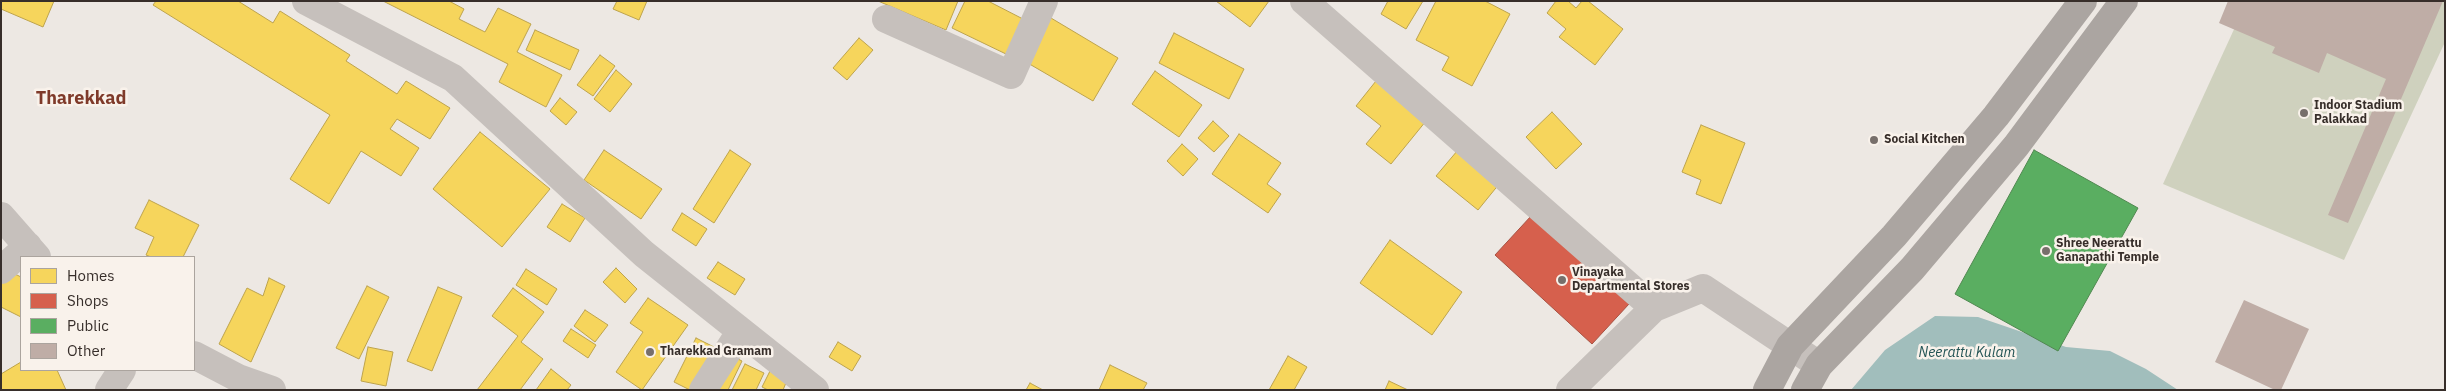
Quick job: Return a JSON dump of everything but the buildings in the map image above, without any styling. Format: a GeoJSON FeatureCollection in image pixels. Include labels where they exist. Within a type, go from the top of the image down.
{"type":"FeatureCollection","features":[{"type":"Feature","properties":{"kind":"main road"},"geometry":{"type":"LineString","coordinates":[[1767,390],[1790,346],[1901,229],[1996,116],[2083,1]]}},
{"type":"Feature","properties":{"kind":"main road"},"geometry":{"type":"LineString","coordinates":[[1805,390],[1819,364],[1912,269],[2016,146],[2124,1]]}},
{"type":"Feature","properties":{"kind":"street"},"geometry":{"type":"LineString","coordinates":[[306,1],[453,78],[644,254],[815,390]]}},
{"type":"Feature","properties":{"kind":"street"},"geometry":{"type":"LineString","coordinates":[[886,19],[1011,75],[1044,1]]}},
{"type":"Feature","properties":{"kind":"street"},"geometry":{"type":"LineString","coordinates":[[1304,1],[1654,308]]}},
{"type":"Feature","properties":{"kind":"street"},"geometry":{"type":"LineString","coordinates":[[1,216],[33,252]]}},
{"type":"Feature","properties":{"kind":"street"},"geometry":{"type":"LineString","coordinates":[[1,270],[20,259]]}},
{"type":"Feature","properties":{"kind":"street"},"geometry":{"type":"LineString","coordinates":[[1570,390],[1654,308],[1703,288],[1819,364]]}},
{"type":"Feature","properties":{"kind":"street"},"geometry":{"type":"LineString","coordinates":[[703,390],[740,332]]}},
{"type":"Feature","properties":{"kind":"street"},"geometry":{"type":"LineString","coordinates":[[195,355],[238,378],[272,390]]}},
{"type":"Feature","properties":{"kind":"street"},"geometry":{"type":"LineString","coordinates":[[110,390],[121,371]]}},
{"type":"Feature","properties":{"kind":"green space","name":"Indoor Stadium Palakkad"},"geometry":{"type":"Polygon","coordinates":[[[2247,1],[2445,1],[2445,42],[2344,260],[2163,184],[2247,1]]]}},
{"type":"Feature","properties":{"kind":"water","name":"Neerattu Kulam"},"geometry":{"type":"Polygon","coordinates":[[[1935,316],[1978,317],[2066,347],[2110,351],[2146,369],[2178,390],[1851,390],[1885,350],[1935,316]]]}},
{"type":"Feature","properties":{"kind":"place","name":"Indoor Stadium Palakkad"},"geometry":{"type":"Point","coordinates":[2304,113]}},
{"type":"Feature","properties":{"kind":"place","name":"Social Kitchen"},"geometry":{"type":"Point","coordinates":[1874,140]}},
{"type":"Feature","properties":{"kind":"place","name":"Shree Neerattu Ganapathi Temple"},"geometry":{"type":"Point","coordinates":[2046,251]}},
{"type":"Feature","properties":{"kind":"place","name":"Vinayaka Departmental Stores"},"geometry":{"type":"Point","coordinates":[1562,280]}},
{"type":"Feature","properties":{"kind":"place","name":"Tharekkad Gramam"},"geometry":{"type":"Point","coordinates":[650,352]}},
{"type":"Feature","properties":{"kind":"district","name":"Tharekkad"},"geometry":{"type":"Point","coordinates":[81,99]}}]}
